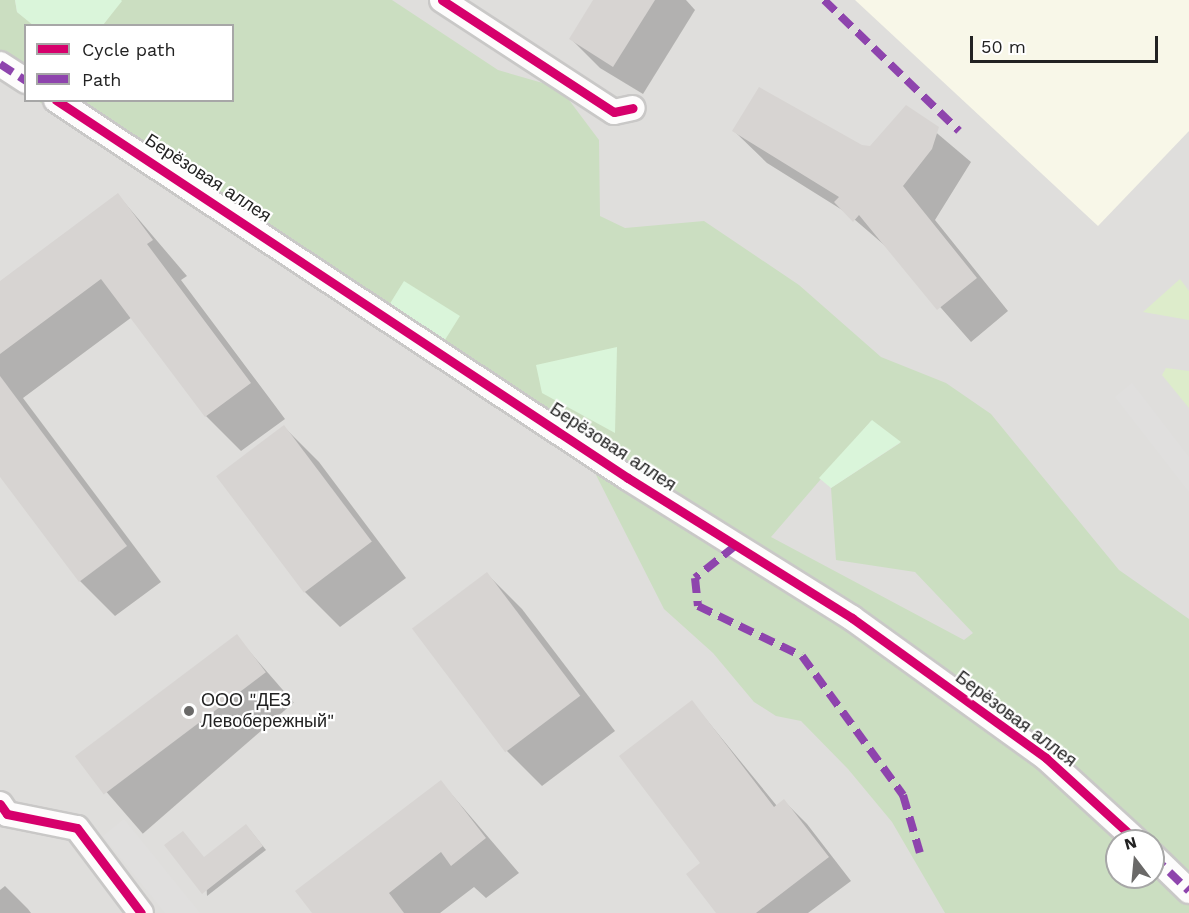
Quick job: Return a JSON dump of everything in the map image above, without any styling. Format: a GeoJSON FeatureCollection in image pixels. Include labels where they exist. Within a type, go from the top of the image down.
{"type":"FeatureCollection","features":[{"type":"Feature","properties":{"kind":"street"},"geometry":{"type":"LineString","coordinates":[[442,0],[614,112],[633,108]]}},
{"type":"Feature","properties":{"kind":"street"},"geometry":{"type":"LineString","coordinates":[[0,64],[24,80]]}},
{"type":"Feature","properties":{"kind":"street","name":"Берёзовая аллея"},"geometry":{"type":"LineString","coordinates":[[59,102],[628,478],[852,618],[1046,758],[1124,829]]}},
{"type":"Feature","properties":{"kind":"street"},"geometry":{"type":"LineString","coordinates":[[0,804],[7,814],[77,828],[141,913]]}},
{"type":"Feature","properties":{"kind":"street"},"geometry":{"type":"LineString","coordinates":[[1165,868],[1189,891]]}},
{"type":"Feature","properties":{"kind":"shaded area"},"geometry":{"type":"Polygon","coordinates":[[[0,0],[1189,0],[1189,913],[0,913],[0,0]]]}},
{"type":"Feature","properties":{"kind":"shaded area"},"geometry":{"type":"Polygon","coordinates":[[[855,0],[1189,0],[1189,131],[1098,226],[855,0]]]}},
{"type":"Feature","properties":{"kind":"shaded area"},"geometry":{"type":"Polygon","coordinates":[[[1132,383],[1189,457],[1189,492],[1115,397],[1132,383]]]}},
{"type":"Feature","properties":{"kind":"shaded area"},"geometry":{"type":"Polygon","coordinates":[[[124,819],[200,913],[165,913],[103,836],[124,819]]]}},
{"type":"Feature","properties":{"kind":"green space"},"geometry":{"type":"Polygon","coordinates":[[[0,0],[15,0],[17,12],[33,24],[24,24],[24,90],[0,72],[0,0]]]}},
{"type":"Feature","properties":{"kind":"green space"},"geometry":{"type":"Polygon","coordinates":[[[15,0],[122,1],[104,24],[32,24],[17,12],[15,0]]]}},
{"type":"Feature","properties":{"kind":"green space"},"geometry":{"type":"Polygon","coordinates":[[[121,0],[392,0],[498,70],[560,88],[599,140],[600,216],[625,228],[704,221],[799,285],[881,357],[946,383],[991,414],[1119,570],[1189,619],[1189,913],[945,913],[892,822],[848,769],[801,721],[776,716],[754,702],[713,653],[664,609],[595,473],[39,102],[234,102],[234,24],[104,24],[121,0]],[[871,421],[771,537],[964,640],[973,633],[915,572],[836,560],[831,488],[900,443],[871,421]]]}},
{"type":"Feature","properties":{"kind":"green space"},"geometry":{"type":"Polygon","coordinates":[[[1180,279],[1189,291],[1189,320],[1143,312],[1180,279]]]}},
{"type":"Feature","properties":{"kind":"green space"},"geometry":{"type":"Polygon","coordinates":[[[404,281],[460,316],[443,343],[387,308],[404,281]]]}},
{"type":"Feature","properties":{"kind":"green space"},"geometry":{"type":"Polygon","coordinates":[[[617,347],[615,433],[542,393],[536,365],[617,347]]]}},
{"type":"Feature","properties":{"kind":"green space"},"geometry":{"type":"Polygon","coordinates":[[[1166,368],[1189,371],[1189,408],[1162,375],[1166,368]]]}},
{"type":"Feature","properties":{"kind":"green space"},"geometry":{"type":"Polygon","coordinates":[[[872,420],[901,442],[831,488],[819,478],[872,420]]]}},
{"type":"Feature","properties":{"kind":"building"},"geometry":{"type":"Polygon","coordinates":[[[593,0],[655,0],[613,67],[569,39],[593,0]]]}},
{"type":"Feature","properties":{"kind":"building"},"geometry":{"type":"Polygon","coordinates":[[[759,87],[862,145],[870,146],[906,105],[939,127],[932,149],[903,186],[977,278],[937,310],[859,215],[853,222],[834,202],[839,197],[732,131],[759,87]]]}},
{"type":"Feature","properties":{"kind":"building"},"geometry":{"type":"Polygon","coordinates":[[[118,193],[153,240],[147,244],[251,383],[205,417],[101,279],[0,354],[0,281],[118,193]]]}},
{"type":"Feature","properties":{"kind":"building"},"geometry":{"type":"Polygon","coordinates":[[[0,376],[127,546],[79,582],[0,477],[0,376]]]}},
{"type":"Feature","properties":{"kind":"building"},"geometry":{"type":"Polygon","coordinates":[[[284,425],[372,542],[304,593],[216,476],[284,425]]]}},
{"type":"Feature","properties":{"kind":"building"},"geometry":{"type":"Polygon","coordinates":[[[487,572],[580,696],[505,752],[412,629],[487,572]]]}},
{"type":"Feature","properties":{"kind":"building"},"geometry":{"type":"Polygon","coordinates":[[[237,634],[266,672],[104,795],[75,756],[237,634]]]}},
{"type":"Feature","properties":{"kind":"building"},"geometry":{"type":"Polygon","coordinates":[[[692,700],[774,807],[784,799],[829,857],[756,913],[716,913],[686,874],[700,863],[619,756],[692,700]]]}},
{"type":"Feature","properties":{"kind":"building"},"geometry":{"type":"Polygon","coordinates":[[[441,780],[486,838],[451,866],[441,852],[389,893],[404,913],[312,913],[295,891],[441,780]]]}},
{"type":"Feature","properties":{"kind":"building"},"geometry":{"type":"Polygon","coordinates":[[[246,824],[263,846],[202,894],[164,845],[183,831],[204,857],[246,824]]]}},
{"type":"Feature","properties":{"kind":"marked path"},"geometry":{"type":"LineString","coordinates":[[824,0],[959,131]]}},
{"type":"Feature","properties":{"kind":"marked path"},"geometry":{"type":"LineString","coordinates":[[0,64],[24,80]]}},
{"type":"Feature","properties":{"kind":"marked path"},"geometry":{"type":"LineString","coordinates":[[735,546],[695,578],[698,606],[802,656],[903,795],[920,853]]}},
{"type":"Feature","properties":{"kind":"marked path"},"geometry":{"type":"LineString","coordinates":[[1165,868],[1189,891]]}},
{"type":"Feature","properties":{"kind":"cycle path"},"geometry":{"type":"LineString","coordinates":[[442,0],[614,112],[633,108]]}},
{"type":"Feature","properties":{"kind":"cycle path"},"geometry":{"type":"LineString","coordinates":[[59,102],[628,478],[852,618],[1046,758],[1124,829]]}},
{"type":"Feature","properties":{"kind":"cycle path"},"geometry":{"type":"LineString","coordinates":[[0,804],[7,814],[77,828],[141,913]]}},
{"type":"Feature","properties":{"kind":"place","name":"ООО \"ДЕЗ Левобережный\""},"geometry":{"type":"Point","coordinates":[189,711]}}]}
